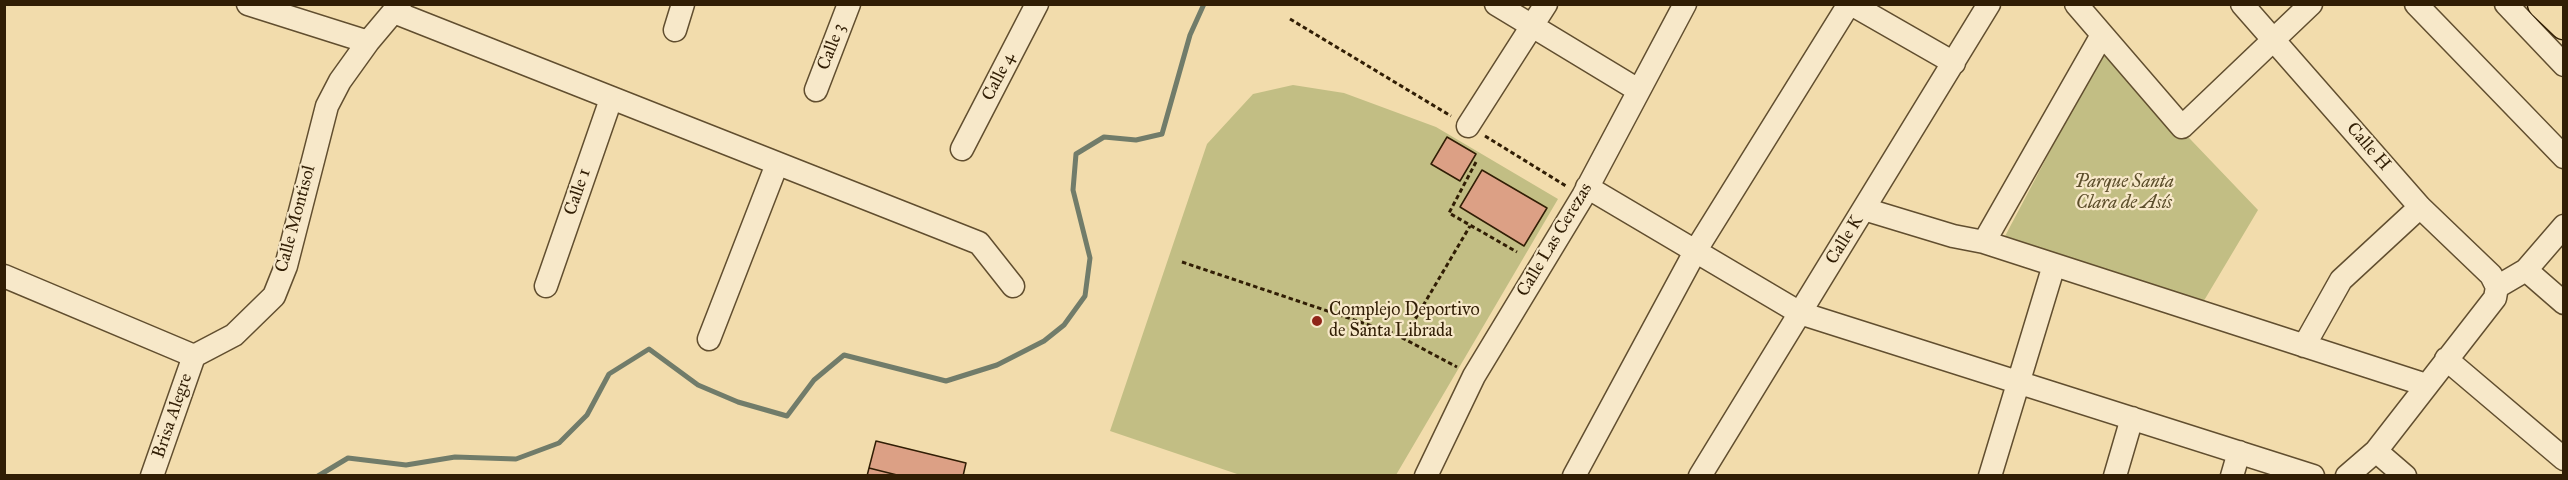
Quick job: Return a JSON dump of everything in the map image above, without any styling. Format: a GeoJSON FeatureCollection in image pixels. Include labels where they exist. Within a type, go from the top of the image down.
{"type":"FeatureCollection","features":[{"type":"Feature","properties":{"kind":"main road"},"geometry":{"type":"LineString","coordinates":[[2542,4],[2564,25]]}},
{"type":"Feature","properties":{"kind":"street"},"geometry":{"type":"LineString","coordinates":[[248,4],[368,42]]}},
{"type":"Feature","properties":{"kind":"street"},"geometry":{"type":"LineString","coordinates":[[675,30],[683,4]]}},
{"type":"Feature","properties":{"kind":"street","name":"Calle 3"},"geometry":{"type":"LineString","coordinates":[[816,90],[849,4]]}},
{"type":"Feature","properties":{"kind":"street"},"geometry":{"type":"LineString","coordinates":[[1496,4],[1638,90]]}},
{"type":"Feature","properties":{"kind":"street"},"geometry":{"type":"LineString","coordinates":[[1468,126],[1546,4]]}},
{"type":"Feature","properties":{"kind":"street","name":"Calle Las Cerezas"},"geometry":{"type":"LineString","coordinates":[[1425,476],[1474,376],[1585,191],[1685,4]]}},
{"type":"Feature","properties":{"kind":"street"},"geometry":{"type":"LineString","coordinates":[[1574,476],[1696,250],[1850,4],[1954,63]]}},
{"type":"Feature","properties":{"kind":"street","name":"Calle K"},"geometry":{"type":"LineString","coordinates":[[1706,474],[1800,313],[1989,4]]}},
{"type":"Feature","properties":{"kind":"street"},"geometry":{"type":"LineString","coordinates":[[2076,4],[2182,127],[2311,4]]}},
{"type":"Feature","properties":{"kind":"street","name":"Calle H"},"geometry":{"type":"LineString","coordinates":[[2241,4],[2420,207],[2491,275],[2497,287]]}},
{"type":"Feature","properties":{"kind":"street"},"geometry":{"type":"LineString","coordinates":[[2416,4],[2564,158]]}},
{"type":"Feature","properties":{"kind":"street"},"geometry":{"type":"LineString","coordinates":[[2506,4],[2564,65]]}},
{"type":"Feature","properties":{"kind":"street","name":"Calle 4"},"geometry":{"type":"LineString","coordinates":[[962,149],[1033,6]]}},
{"type":"Feature","properties":{"kind":"street"},"geometry":{"type":"LineString","coordinates":[[397,8],[610,99],[979,243],[1013,286]]}},
{"type":"Feature","properties":{"kind":"street","name":"Calle Montisol"},"geometry":{"type":"LineString","coordinates":[[194,356],[234,335],[274,296],[286,266],[327,106],[340,81],[368,42],[397,8]]}},
{"type":"Feature","properties":{"kind":"street"},"geometry":{"type":"LineString","coordinates":[[1984,242],[2102,34]]}},
{"type":"Feature","properties":{"kind":"street","name":"Calle 1"},"geometry":{"type":"LineString","coordinates":[[546,286],[610,99]]}},
{"type":"Feature","properties":{"kind":"street"},"geometry":{"type":"LineString","coordinates":[[708,339],[777,164]]}},
{"type":"Feature","properties":{"kind":"street"},"geometry":{"type":"LineString","coordinates":[[1585,191],[1696,250],[1800,313],[2313,476]]}},
{"type":"Feature","properties":{"kind":"street"},"geometry":{"type":"LineString","coordinates":[[2304,346],[2341,280],[2420,207]]}},
{"type":"Feature","properties":{"kind":"street"},"geometry":{"type":"LineString","coordinates":[[1864,209],[1953,236],[1984,242],[2426,385]]}},
{"type":"Feature","properties":{"kind":"street"},"geometry":{"type":"LineString","coordinates":[[2347,476],[2376,451],[2495,298],[2497,287],[2526,270],[2564,226]]}},
{"type":"Feature","properties":{"kind":"street"},"geometry":{"type":"LineString","coordinates":[[1990,476],[2054,265]]}},
{"type":"Feature","properties":{"kind":"street"},"geometry":{"type":"LineString","coordinates":[[2526,270],[2564,303]]}},
{"type":"Feature","properties":{"kind":"street"},"geometry":{"type":"LineString","coordinates":[[4,276],[194,356]]}},
{"type":"Feature","properties":{"kind":"street","name":"Brisa Alegre"},"geometry":{"type":"LineString","coordinates":[[152,476],[194,356]]}},
{"type":"Feature","properties":{"kind":"street"},"geometry":{"type":"LineString","coordinates":[[2446,359],[2564,459]]}},
{"type":"Feature","properties":{"kind":"street"},"geometry":{"type":"LineString","coordinates":[[2115,476],[2132,418]]}},
{"type":"Feature","properties":{"kind":"street"},"geometry":{"type":"LineString","coordinates":[[2376,451],[2405,476]]}},
{"type":"Feature","properties":{"kind":"street"},"geometry":{"type":"LineString","coordinates":[[2232,476],[2239,452]]}},
{"type":"Feature","properties":{"kind":"path"},"geometry":{"type":"LineString","coordinates":[[1290,19],[1468,126],[1585,191]]}},
{"type":"Feature","properties":{"kind":"path"},"geometry":{"type":"LineString","coordinates":[[1476,162],[1449,213],[1517,252]]}},
{"type":"Feature","properties":{"kind":"path"},"geometry":{"type":"LineString","coordinates":[[1404,338],[1470,226]]}},
{"type":"Feature","properties":{"kind":"path"},"geometry":{"type":"LineString","coordinates":[[1182,262],[1404,338],[1474,376]]}},
{"type":"Feature","properties":{"kind":"green space","name":"Parque Santa Clara de Asís"},"geometry":{"type":"Polygon","coordinates":[[[2104,49],[2258,210],[2199,309],[2003,240],[2104,49]]]}},
{"type":"Feature","properties":{"kind":"green space","name":"Complejo Deportivo de Santa Librada"},"geometry":{"type":"Polygon","coordinates":[[[1293,85],[1344,93],[1436,127],[1558,199],[1396,475],[1240,475],[1110,431],[1207,144],[1253,94],[1293,85]]]}},
{"type":"Feature","properties":{"kind":"building"},"geometry":{"type":"Polygon","coordinates":[[[1447,137],[1476,154],[1460,181],[1431,164],[1447,137]]]}},
{"type":"Feature","properties":{"kind":"building"},"geometry":{"type":"Polygon","coordinates":[[[1482,170],[1547,208],[1524,246],[1460,207],[1482,170]]]}},
{"type":"Feature","properties":{"kind":"building"},"geometry":{"type":"Polygon","coordinates":[[[876,441],[966,463],[963,476],[901,476],[869,468],[876,441]]]}},
{"type":"Feature","properties":{"kind":"building"},"geometry":{"type":"Polygon","coordinates":[[[869,468],[901,476],[867,476],[869,468]]]}},
{"type":"Feature","properties":{"kind":"waterway"},"geometry":{"type":"LineString","coordinates":[[318,476],[348,458],[406,465],[455,457],[516,459],[559,443],[587,415],[609,374],[649,349],[698,385],[738,402],[787,416],[814,380],[844,355],[946,381],[997,365],[1044,341],[1064,325],[1085,296],[1090,258],[1073,190],[1076,154],[1104,137],[1136,140],[1162,134],[1190,35],[1204,4]]}},
{"type":"Feature","properties":{"kind":"place","name":"Complejo Deportivo de Santa Librada"},"geometry":{"type":"Point","coordinates":[1317,321]}}]}
